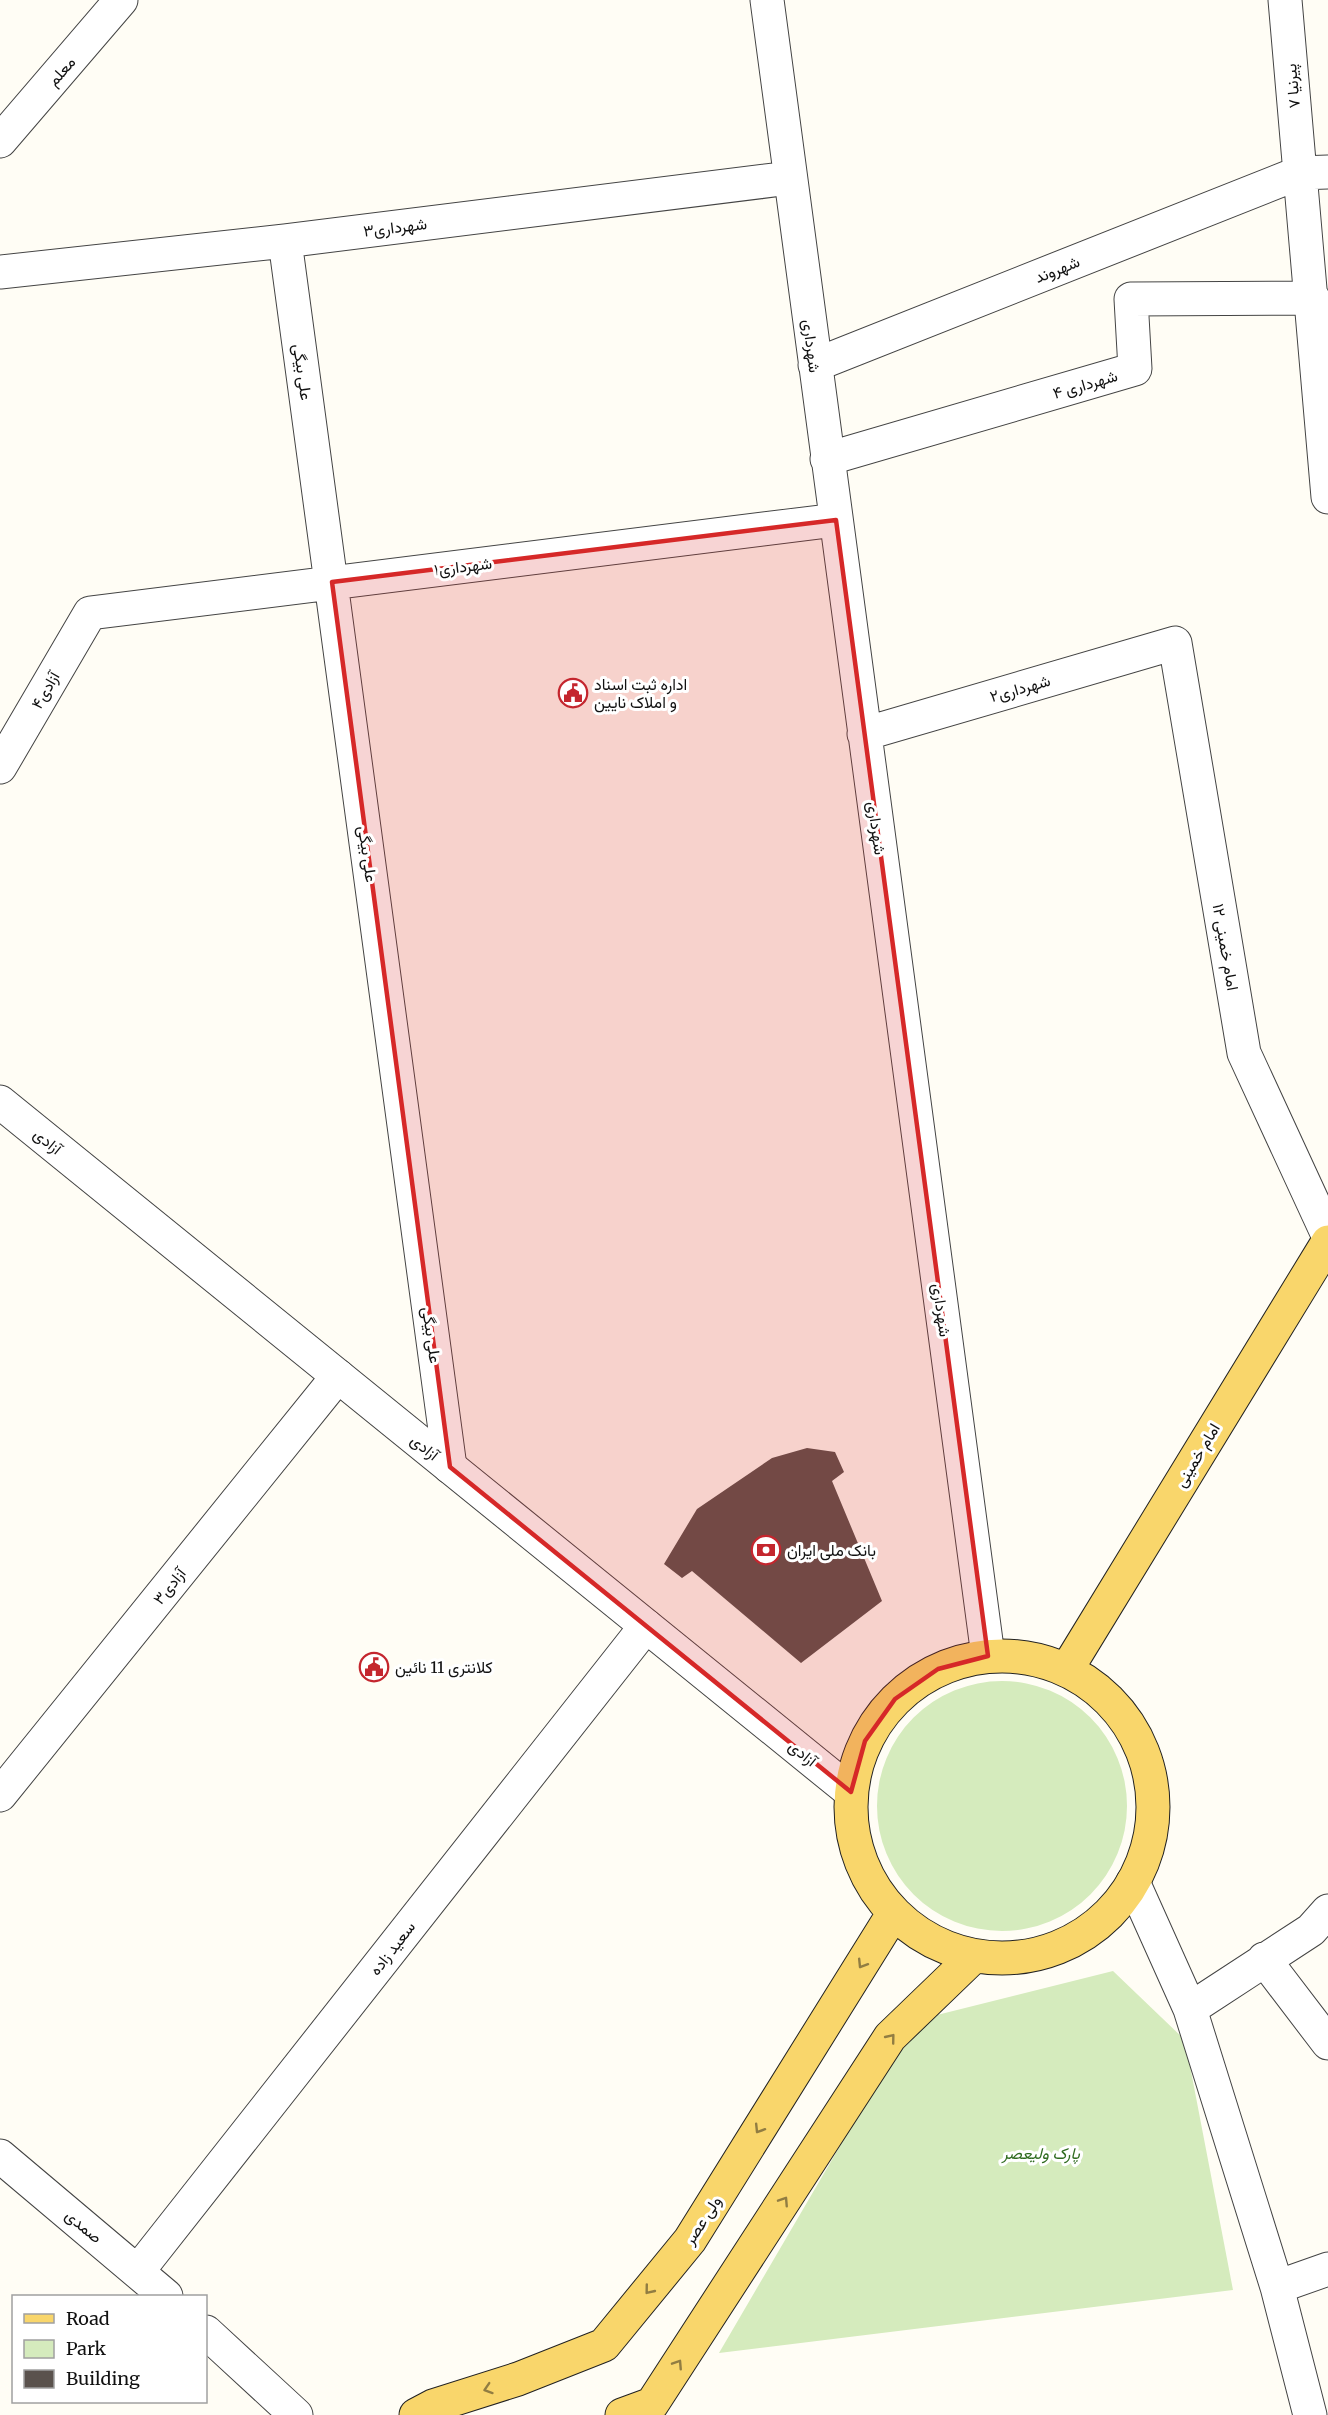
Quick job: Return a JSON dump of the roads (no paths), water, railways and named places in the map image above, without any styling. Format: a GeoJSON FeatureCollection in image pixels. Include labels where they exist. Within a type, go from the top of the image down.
{"type":"FeatureCollection","features":[{"type":"Feature","properties":{"kind":"main road","name":"امام خمینی"},"geometry":{"type":"LineString","coordinates":[[1067,1669],[1328,1242]]}},
{"type":"Feature","properties":{"kind":"main road"},"geometry":{"type":"LineString","coordinates":[[988,1656],[1028,1657],[1067,1669],[1109,1699],[1138,1741],[1153,1791],[1150,1838],[1133,1882],[1104,1919],[1065,1945],[1020,1958],[973,1957],[929,1941],[893,1914],[867,1878],[852,1836],[850,1792],[865,1741],[895,1699],[938,1669],[988,1656]]}},
{"type":"Feature","properties":{"kind":"main road","name":"ولی عصر"},"geometry":{"type":"LineString","coordinates":[[416,2415],[434,2406],[518,2379],[604,2345],[690,2240],[893,1914]]}},
{"type":"Feature","properties":{"kind":"main road"},"geometry":{"type":"LineString","coordinates":[[622,2415],[648,2409],[890,2037],[973,1957]]}},
{"type":"Feature","properties":{"kind":"street","name":"معلم"},"geometry":{"type":"LineString","coordinates":[[0,141],[122,0]]}},
{"type":"Feature","properties":{"kind":"street","name":"شهرداری"},"geometry":{"type":"LineString","coordinates":[[767,0],[988,1656]]}},
{"type":"Feature","properties":{"kind":"street","name":"پیرنیا ۷"},"geometry":{"type":"LineString","coordinates":[[1285,0],[1313,172],[1313,298],[1328,497]]}},
{"type":"Feature","properties":{"kind":"street","name":"شهروند"},"geometry":{"type":"LineString","coordinates":[[814,364],[1313,172]]}},
{"type":"Feature","properties":{"kind":"street","name":"شهرداری۳"},"geometry":{"type":"LineString","coordinates":[[0,272],[285,241],[790,178]]}},
{"type":"Feature","properties":{"kind":"street","name":"علی بیگی"},"geometry":{"type":"LineString","coordinates":[[285,241],[450,1467]]}},
{"type":"Feature","properties":{"kind":"street","name":"شهرداری ۴"},"geometry":{"type":"LineString","coordinates":[[827,459],[1134,369],[1131,299],[1313,298]]}},
{"type":"Feature","properties":{"kind":"street","name":"شهرداری۱"},"geometry":{"type":"LineString","coordinates":[[90,612],[836,520]]}},
{"type":"Feature","properties":{"kind":"street","name":"آزادی۴"},"geometry":{"type":"LineString","coordinates":[[0,767],[90,612]]}},
{"type":"Feature","properties":{"kind":"street","name":"شهرداری۲"},"geometry":{"type":"LineString","coordinates":[[864,734],[1175,643]]}},
{"type":"Feature","properties":{"kind":"street","name":"امام خمینی ۱۲"},"geometry":{"type":"LineString","coordinates":[[1175,643],[1244,1053],[1328,1235]]}},
{"type":"Feature","properties":{"kind":"street","name":"آزادی"},"geometry":{"type":"LineString","coordinates":[[0,1102],[850,1792]]}},
{"type":"Feature","properties":{"kind":"street","name":"آزادی۳"},"geometry":{"type":"LineString","coordinates":[[0,1795],[338,1376]]}},
{"type":"Feature","properties":{"kind":"street","name":"سعید زاده"},"geometry":{"type":"LineString","coordinates":[[138,2271],[646,1626]]}},
{"type":"Feature","properties":{"kind":"street"},"geometry":{"type":"LineString","coordinates":[[1133,1882],[1190,2010],[1277,2287],[1310,2415]]}},
{"type":"Feature","properties":{"kind":"street"},"geometry":{"type":"LineString","coordinates":[[1190,2010],[1311,1930],[1328,1911]]}},
{"type":"Feature","properties":{"kind":"street"},"geometry":{"type":"LineString","coordinates":[[1264,1959],[1324,2034],[1328,2043]]}},
{"type":"Feature","properties":{"kind":"street","name":"صمدی"},"geometry":{"type":"LineString","coordinates":[[0,2156],[165,2295]]}},
{"type":"Feature","properties":{"kind":"street"},"geometry":{"type":"LineString","coordinates":[[1277,2287],[1328,2269]]}},
{"type":"Feature","properties":{"kind":"street"},"geometry":{"type":"LineString","coordinates":[[207,2333],[296,2415]]}},
{"type":"Feature","properties":{"kind":"place","name":"اداره ثبت اسناد و املاک نایین"},"geometry":{"type":"Point","coordinates":[573,693]}},
{"type":"Feature","properties":{"kind":"place","name":"بانک ملی ایران"},"geometry":{"type":"Point","coordinates":[766,1550]}},
{"type":"Feature","properties":{"kind":"place","name":"کلانتری 11 نائین"},"geometry":{"type":"Point","coordinates":[374,1667]}},
{"type":"Feature","properties":{"kind":"park label","name":"پارک ولیعصر"},"geometry":{"type":"Point","coordinates":[1041,2153]}}]}
